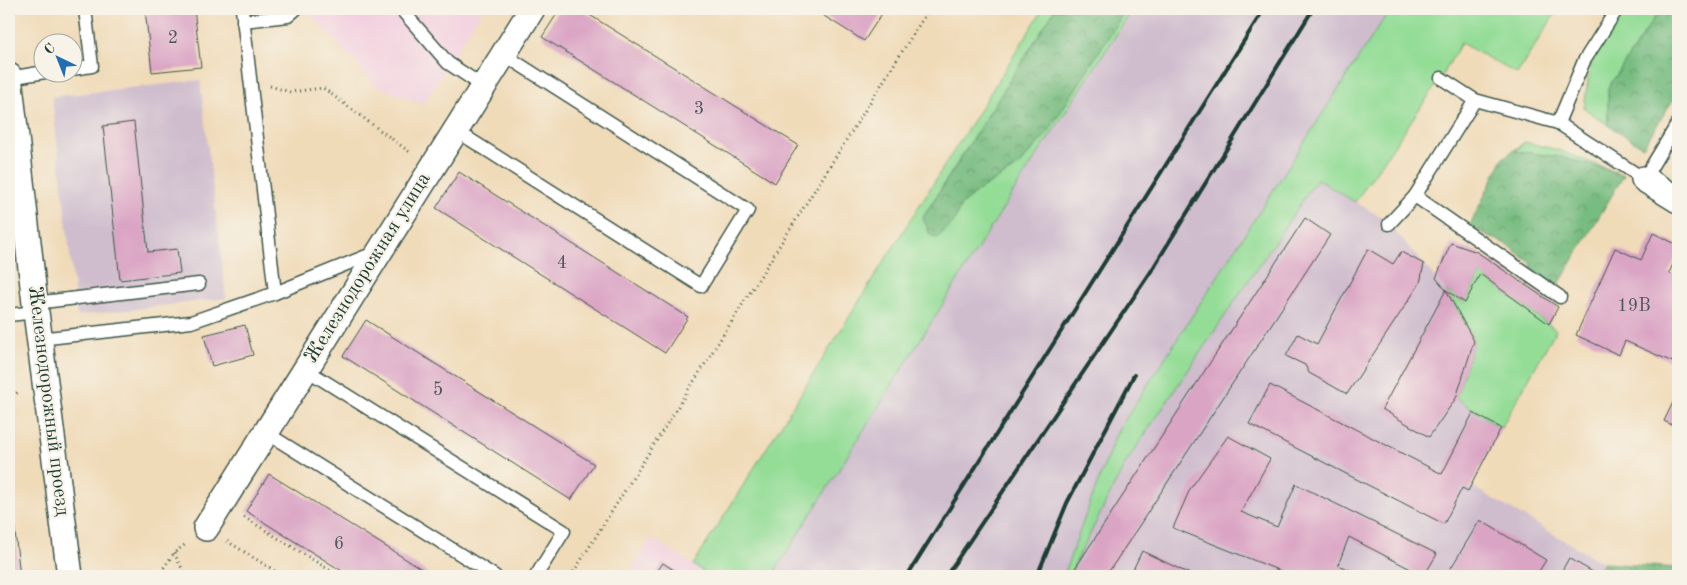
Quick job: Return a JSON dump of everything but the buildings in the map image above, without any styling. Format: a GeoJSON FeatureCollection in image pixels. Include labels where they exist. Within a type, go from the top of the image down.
{"type":"FeatureCollection","features":[{"type":"Feature","properties":{"kind":"street","name":"Железнодорожная улица"},"geometry":{"type":"LineString","coordinates":[[206,528],[532,9]]}},
{"type":"Feature","properties":{"kind":"street","name":"Железнодорожный проезд"},"geometry":{"type":"LineString","coordinates":[[9,87],[35,308],[70,576]]}},
{"type":"Feature","properties":{"kind":"street"},"geometry":{"type":"LineString","coordinates":[[1644,178],[1678,200]]}},
{"type":"Feature","properties":{"kind":"lane"},"geometry":{"type":"LineString","coordinates":[[82,68],[92,66],[85,9]]}},
{"type":"Feature","properties":{"kind":"lane"},"geometry":{"type":"LineString","coordinates":[[275,293],[242,15],[288,16],[296,9]]}},
{"type":"Feature","properties":{"kind":"lane"},"geometry":{"type":"LineString","coordinates":[[401,9],[448,63],[483,86]]}},
{"type":"Feature","properties":{"kind":"lane"},"geometry":{"type":"LineString","coordinates":[[1558,124],[1584,61],[1617,9]]}},
{"type":"Feature","properties":{"kind":"lane"},"geometry":{"type":"LineString","coordinates":[[455,130],[700,286],[748,210],[503,54]]}},
{"type":"Feature","properties":{"kind":"lane"},"geometry":{"type":"LineString","coordinates":[[9,87],[32,77]]}},
{"type":"Feature","properties":{"kind":"lane"},"geometry":{"type":"LineString","coordinates":[[1441,78],[1475,100],[1558,124],[1644,178],[1678,123]]}},
{"type":"Feature","properties":{"kind":"lane"},"geometry":{"type":"LineString","coordinates":[[1389,224],[1415,196],[1475,100]]}},
{"type":"Feature","properties":{"kind":"lane"},"geometry":{"type":"LineString","coordinates":[[1415,196],[1560,297]]}},
{"type":"Feature","properties":{"kind":"lane"},"geometry":{"type":"LineString","coordinates":[[39,339],[192,322],[275,293],[379,252]]}},
{"type":"Feature","properties":{"kind":"lane"},"geometry":{"type":"LineString","coordinates":[[9,315],[35,308],[199,284]]}},
{"type":"Feature","properties":{"kind":"lane"},"geometry":{"type":"LineString","coordinates":[[305,368],[564,530],[536,576]]}},
{"type":"Feature","properties":{"kind":"lane"},"geometry":{"type":"LineString","coordinates":[[265,432],[496,576]]}},
{"type":"Feature","properties":{"kind":"path"},"geometry":{"type":"LineString","coordinates":[[571,576],[929,9]]}},
{"type":"Feature","properties":{"kind":"path"},"geometry":{"type":"LineString","coordinates":[[250,80],[290,92],[323,88],[431,168]]}},
{"type":"Feature","properties":{"kind":"path"},"geometry":{"type":"LineString","coordinates":[[9,400],[18,392]]}},
{"type":"Feature","properties":{"kind":"path"},"geometry":{"type":"LineString","coordinates":[[221,503],[339,576]]}},
{"type":"Feature","properties":{"kind":"path"},"geometry":{"type":"LineString","coordinates":[[158,576],[174,553],[206,528],[283,576]]}},
{"type":"Feature","properties":{"kind":"path"},"geometry":{"type":"LineString","coordinates":[[174,553],[186,576]]}},
{"type":"Feature","properties":{"kind":"shaded area"},"geometry":{"type":"Polygon","coordinates":[[[306,9],[483,9],[423,104],[377,86],[306,9]]]}},
{"type":"Feature","properties":{"kind":"shaded area"},"geometry":{"type":"Polygon","coordinates":[[[1133,9],[1390,9],[1116,434],[1063,576],[1019,576],[1021,569],[1015,576],[772,576],[1012,194],[1133,9]]]}},
{"type":"Feature","properties":{"kind":"shaded area"},"geometry":{"type":"Polygon","coordinates":[[[200,80],[226,298],[77,316],[52,97],[200,80]]]}},
{"type":"Feature","properties":{"kind":"shaded area"},"geometry":{"type":"Polygon","coordinates":[[[1317,179],[1384,219],[1446,290],[1458,308],[1474,341],[1456,398],[1501,428],[1471,486],[1603,563],[1595,576],[1069,576],[1125,464],[1317,179]]]}},
{"type":"Feature","properties":{"kind":"shaded area"},"geometry":{"type":"Polygon","coordinates":[[[651,538],[711,576],[627,576],[651,538]]]}},
{"type":"Feature","properties":{"kind":"green space"},"geometry":{"type":"Polygon","coordinates":[[[1043,9],[1055,9],[923,217],[953,223],[961,205],[978,191],[1018,166],[1048,132],[1126,9],[1133,9],[1012,194],[772,576],[711,576],[693,565],[1043,9]]]}},
{"type":"Feature","properties":{"kind":"green space"},"geometry":{"type":"Polygon","coordinates":[[[1055,9],[1126,9],[1048,132],[1018,166],[978,191],[961,205],[953,223],[937,238],[930,235],[923,218],[1055,9]]]}},
{"type":"Feature","properties":{"kind":"green space"},"geometry":{"type":"Polygon","coordinates":[[[1390,9],[1558,9],[1517,74],[1461,43],[1441,78],[1355,202],[1317,179],[1125,464],[1069,576],[1063,576],[1116,434],[1390,9]]]}},
{"type":"Feature","properties":{"kind":"green space"},"geometry":{"type":"Polygon","coordinates":[[[1624,9],[1660,9],[1608,88],[1608,125],[1584,108],[1591,60],[1624,9]]]}},
{"type":"Feature","properties":{"kind":"green space"},"geometry":{"type":"Polygon","coordinates":[[[1660,9],[1678,9],[1678,92],[1643,147],[1608,125],[1608,88],[1660,9]]]}},
{"type":"Feature","properties":{"kind":"green space"},"geometry":{"type":"Polygon","coordinates":[[[1525,142],[1558,150],[1624,175],[1562,157],[1514,151],[1525,142]]]}},
{"type":"Feature","properties":{"kind":"green space"},"geometry":{"type":"Polygon","coordinates":[[[1525,142],[1515,151],[1562,157],[1624,175],[1553,294],[1535,281],[1531,263],[1506,244],[1469,227],[1503,158],[1525,142]]]}},
{"type":"Feature","properties":{"kind":"green space"},"geometry":{"type":"Polygon","coordinates":[[[1480,274],[1556,330],[1501,428],[1456,398],[1474,341],[1446,290],[1465,303],[1480,274]]]}},
{"type":"Feature","properties":{"kind":"green space"},"geometry":{"type":"Polygon","coordinates":[[[1603,563],[1678,568],[1678,576],[1595,576],[1603,563]]]}},
{"type":"Feature","properties":{"kind":"railway"},"geometry":{"type":"LineString","coordinates":[[907,576],[1264,9]]}},
{"type":"Feature","properties":{"kind":"railway"},"geometry":{"type":"LineString","coordinates":[[946,576],[1150,273],[1313,9]]}},
{"type":"Feature","properties":{"kind":"railway"},"geometry":{"type":"LineString","coordinates":[[1037,576],[1067,503],[1134,375]]}}]}
